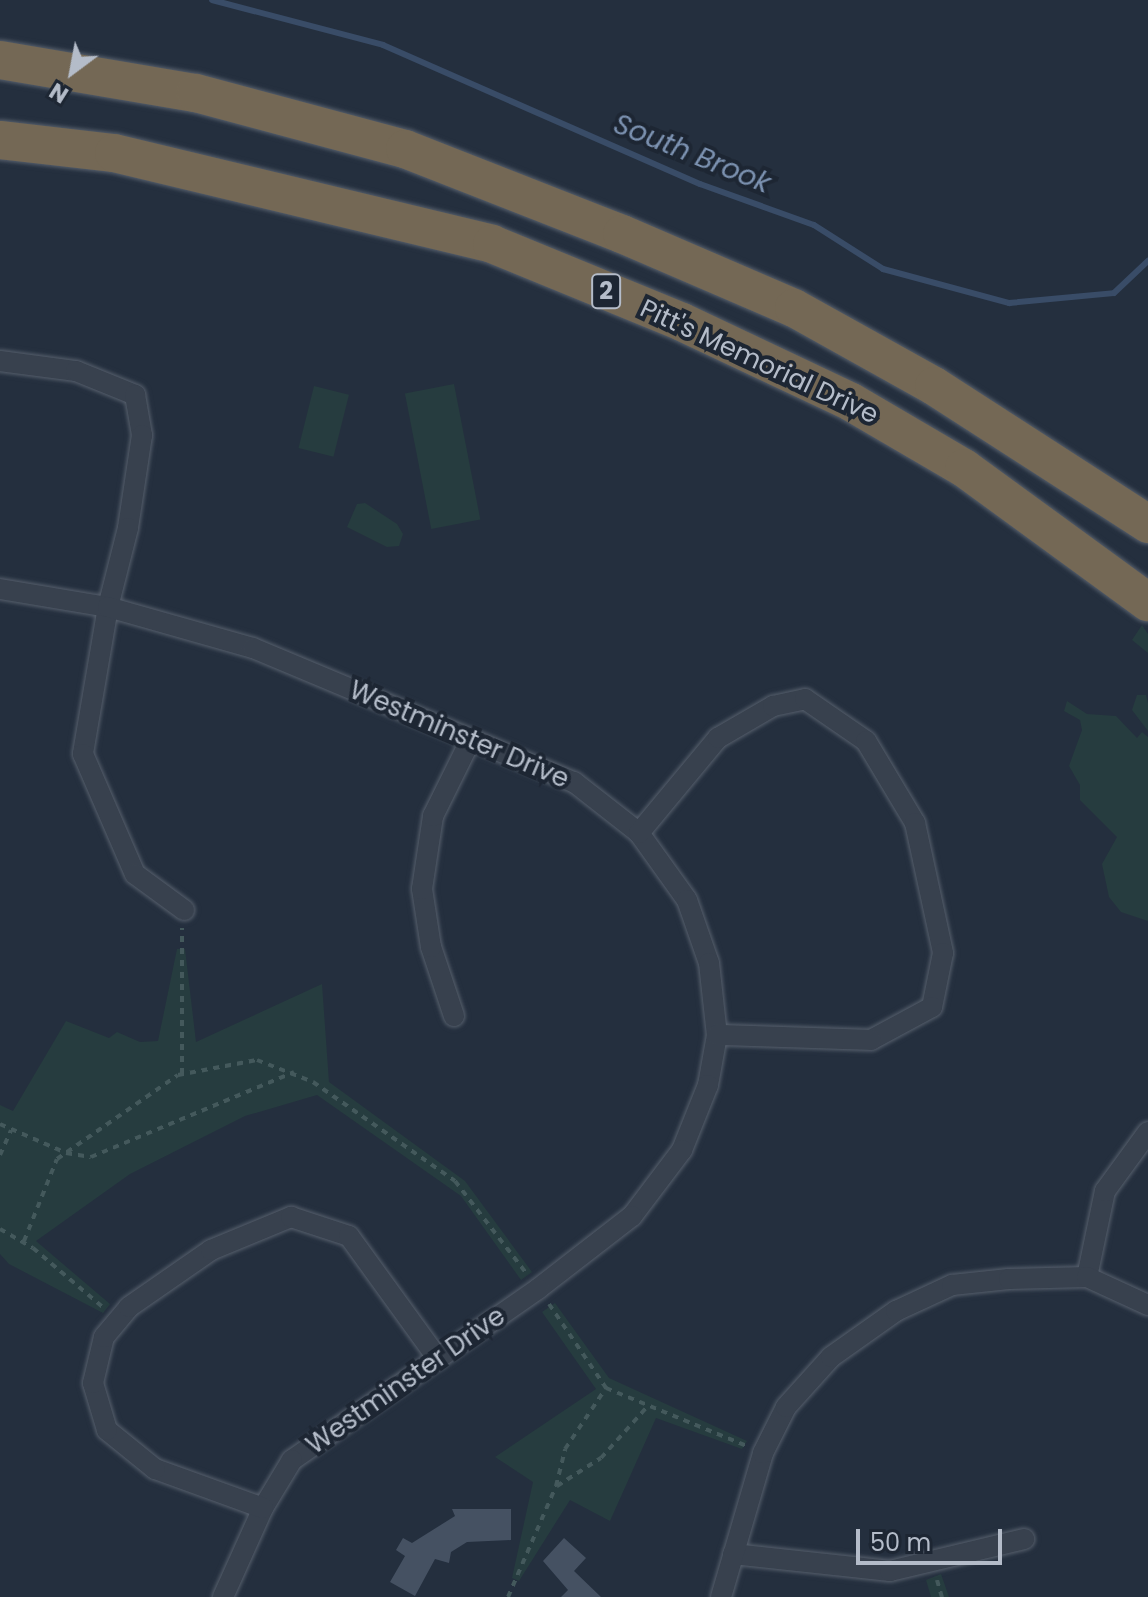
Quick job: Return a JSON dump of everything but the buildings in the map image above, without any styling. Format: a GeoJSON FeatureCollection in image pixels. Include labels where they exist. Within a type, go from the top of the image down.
{"type":"FeatureCollection","features":[{"type":"Feature","properties":{"kind":"highway","name":"2"},"geometry":{"type":"LineString","coordinates":[[0,60],[196,93],[405,149],[622,234],[794,308],[934,386],[1148,524]]}},
{"type":"Feature","properties":{"kind":"highway","name":"Pitt's Memorial Drive"},"geometry":{"type":"LineString","coordinates":[[0,140],[114,153],[492,244],[682,322],[851,402],[964,468],[1148,602]]}},
{"type":"Feature","properties":{"kind":"street"},"geometry":{"type":"LineString","coordinates":[[0,361],[76,371],[135,395],[142,435],[128,528],[108,607],[83,754],[135,874],[184,910]]}},
{"type":"Feature","properties":{"kind":"street","name":"Westminster Drive"},"geometry":{"type":"LineString","coordinates":[[0,589],[108,607],[253,648],[574,782],[639,833],[687,900],[709,963],[717,1035],[708,1085],[682,1150],[632,1216],[438,1359],[292,1460],[263,1508],[223,1597]]}},
{"type":"Feature","properties":{"kind":"street"},"geometry":{"type":"LineString","coordinates":[[639,833],[718,738],[773,706],[805,699],[866,741],[915,823],[943,953],[932,1007],[871,1040],[717,1035]]}},
{"type":"Feature","properties":{"kind":"street"},"geometry":{"type":"LineString","coordinates":[[454,1016],[431,947],[422,889],[433,816],[471,739]]}},
{"type":"Feature","properties":{"kind":"street"},"geometry":{"type":"LineString","coordinates":[[1087,1277],[1105,1191],[1148,1132]]}},
{"type":"Feature","properties":{"kind":"street"},"geometry":{"type":"LineString","coordinates":[[263,1508],[155,1469],[107,1430],[93,1383],[104,1337],[116,1319],[211,1250],[291,1217],[349,1236],[438,1359]]}},
{"type":"Feature","properties":{"kind":"street"},"geometry":{"type":"LineString","coordinates":[[721,1597],[763,1453],[786,1407],[831,1357],[896,1311],[952,1285],[1087,1277],[1148,1305]]}},
{"type":"Feature","properties":{"kind":"street"},"geometry":{"type":"LineString","coordinates":[[733,1554],[890,1571],[1024,1539]]}},
{"type":"Feature","properties":{"kind":"path"},"geometry":{"type":"LineString","coordinates":[[182,1074],[184,910]]}},
{"type":"Feature","properties":{"kind":"path"},"geometry":{"type":"LineString","coordinates":[[24,1241],[49,1171],[66,1153],[182,1074],[249,1060],[294,1072],[461,1186],[528,1276]]}},
{"type":"Feature","properties":{"kind":"path"},"geometry":{"type":"LineString","coordinates":[[0,1124],[66,1153],[96,1156],[294,1072]]}},
{"type":"Feature","properties":{"kind":"path"},"geometry":{"type":"LineString","coordinates":[[0,1155],[11,1130]]}},
{"type":"Feature","properties":{"kind":"path"},"geometry":{"type":"LineString","coordinates":[[0,1229],[24,1241],[116,1319]]}},
{"type":"Feature","properties":{"kind":"path"},"geometry":{"type":"LineString","coordinates":[[549,1304],[606,1388],[763,1453]]}},
{"type":"Feature","properties":{"kind":"path"},"geometry":{"type":"LineString","coordinates":[[508,1597],[556,1486],[565,1449],[606,1388]]}},
{"type":"Feature","properties":{"kind":"path"},"geometry":{"type":"LineString","coordinates":[[556,1486],[601,1458],[647,1407]]}},
{"type":"Feature","properties":{"kind":"green space"},"geometry":{"type":"Polygon","coordinates":[[[454,384],[480,519],[431,529],[405,394],[454,384]]]}},
{"type":"Feature","properties":{"kind":"green space"},"geometry":{"type":"Polygon","coordinates":[[[314,386],[349,395],[333,457],[299,448],[314,386]]]}},
{"type":"Feature","properties":{"kind":"green space"},"geometry":{"type":"Polygon","coordinates":[[[365,503],[397,524],[403,534],[399,546],[387,547],[347,527],[357,504],[365,503]]]}},
{"type":"Feature","properties":{"kind":"green space"},"geometry":{"type":"Polygon","coordinates":[[[1142,625],[1148,634],[1148,653],[1132,640],[1142,625]]]}},
{"type":"Feature","properties":{"kind":"green space"},"geometry":{"type":"Polygon","coordinates":[[[1137,695],[1146,695],[1148,731],[1132,710],[1137,695]]]}},
{"type":"Feature","properties":{"kind":"green space"},"geometry":{"type":"Polygon","coordinates":[[[1067,701],[1087,714],[1116,716],[1137,738],[1142,732],[1148,737],[1148,921],[1121,912],[1109,897],[1102,864],[1117,837],[1080,800],[1080,785],[1069,766],[1082,730],[1080,720],[1064,711],[1067,701]]]}},
{"type":"Feature","properties":{"kind":"green space"},"geometry":{"type":"Polygon","coordinates":[[[177,949],[185,949],[196,1042],[322,984],[329,1082],[465,1181],[532,1272],[521,1280],[461,1196],[317,1095],[245,1116],[130,1174],[36,1241],[110,1304],[103,1313],[9,1264],[0,1254],[0,1105],[13,1111],[66,1021],[109,1038],[117,1032],[140,1042],[158,1041],[177,949]]]}},
{"type":"Feature","properties":{"kind":"green space"},"geometry":{"type":"Polygon","coordinates":[[[555,1303],[609,1378],[747,1441],[742,1449],[656,1418],[610,1521],[570,1500],[519,1581],[512,1578],[533,1482],[495,1457],[596,1389],[542,1312],[555,1303]]]}},
{"type":"Feature","properties":{"kind":"green space"},"geometry":{"type":"Polygon","coordinates":[[[941,1574],[949,1597],[931,1597],[926,1580],[941,1574]]]}},
{"type":"Feature","properties":{"kind":"waterway","name":"South Brook"},"geometry":{"type":"LineString","coordinates":[[212,0],[383,45],[700,184],[814,225],[883,269],[1009,303],[1114,293],[1148,261]]}}]}
